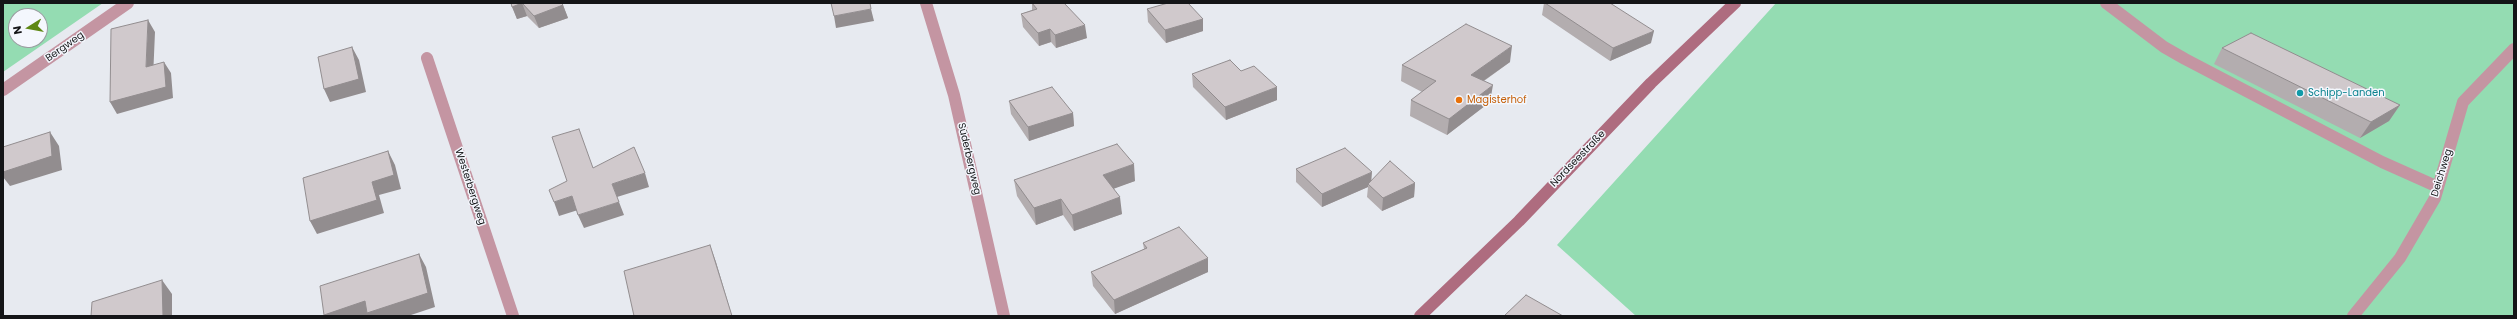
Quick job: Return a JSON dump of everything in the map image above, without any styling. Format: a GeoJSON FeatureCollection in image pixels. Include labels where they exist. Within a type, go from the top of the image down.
{"type":"FeatureCollection","features":[{"type":"Feature","properties":{"kind":"main road","name":"Nordseestraße"},"geometry":{"type":"LineString","coordinates":[[1420,316],[1519,221],[1651,83],[1735,3]]}},
{"type":"Feature","properties":{"kind":"street","name":"Bergweg"},"geometry":{"type":"LineString","coordinates":[[3,90],[128,3]]}},
{"type":"Feature","properties":{"kind":"street","name":"Süderbergweg"},"geometry":{"type":"LineString","coordinates":[[926,3],[954,95],[1004,316]]}},
{"type":"Feature","properties":{"kind":"street"},"geometry":{"type":"LineString","coordinates":[[2106,3],[2164,47],[2185,59],[2382,162],[2438,187]]}},
{"type":"Feature","properties":{"kind":"street","name":"Deichweg"},"geometry":{"type":"LineString","coordinates":[[2353,316],[2400,258],[2434,198],[2463,102],[2514,49]]}},
{"type":"Feature","properties":{"kind":"street","name":"Westerbergweg"},"geometry":{"type":"LineString","coordinates":[[427,58],[513,316]]}},
{"type":"Feature","properties":{"kind":"green space"},"geometry":{"type":"Polygon","coordinates":[[[3,3],[103,3],[48,41],[48,8],[8,8],[8,48],[38,48],[3,72],[3,3]]]}},
{"type":"Feature","properties":{"kind":"green space"},"geometry":{"type":"Polygon","coordinates":[[[1776,3],[2514,3],[2514,316],[1636,316],[1557,245],[1776,3]]]}},
{"type":"Feature","properties":{"kind":"building"},"geometry":{"type":"Polygon","coordinates":[[[511,3],[522,3],[512,7],[511,3]]]}},
{"type":"Feature","properties":{"kind":"building"},"geometry":{"type":"Polygon","coordinates":[[[522,3],[561,3],[563,5],[534,16],[522,3]]]}},
{"type":"Feature","properties":{"kind":"building"},"geometry":{"type":"Polygon","coordinates":[[[831,3],[870,3],[871,9],[834,16],[831,3]]]}},
{"type":"Feature","properties":{"kind":"building"},"geometry":{"type":"Polygon","coordinates":[[[1032,3],[1064,3],[1085,25],[1055,35],[1050,29],[1038,33],[1021,14],[1037,9],[1032,3]]]}},
{"type":"Feature","properties":{"kind":"building"},"geometry":{"type":"Polygon","coordinates":[[[1168,3],[1188,3],[1203,19],[1165,30],[1147,9],[1168,3]]]}},
{"type":"Feature","properties":{"kind":"building"},"geometry":{"type":"Polygon","coordinates":[[[1545,3],[1610,3],[1654,31],[1613,48],[1545,3]]]}},
{"type":"Feature","properties":{"kind":"building"},"geometry":{"type":"Polygon","coordinates":[[[148,20],[146,67],[164,62],[166,87],[110,102],[111,29],[148,20]]]}},
{"type":"Feature","properties":{"kind":"building"},"geometry":{"type":"Polygon","coordinates":[[[1466,24],[1512,46],[1471,75],[1493,85],[1449,119],[1411,100],[1436,81],[1402,65],[1466,24]]]}},
{"type":"Feature","properties":{"kind":"building"},"geometry":{"type":"Polygon","coordinates":[[[2251,33],[2400,105],[2371,122],[2222,48],[2251,33]]]}},
{"type":"Feature","properties":{"kind":"building"},"geometry":{"type":"Polygon","coordinates":[[[352,47],[359,79],[324,89],[318,57],[352,47]]]}},
{"type":"Feature","properties":{"kind":"building"},"geometry":{"type":"Polygon","coordinates":[[[1230,60],[1241,71],[1254,66],[1277,87],[1225,107],[1192,74],[1230,60]]]}},
{"type":"Feature","properties":{"kind":"building"},"geometry":{"type":"Polygon","coordinates":[[[1052,87],[1073,113],[1028,127],[1009,101],[1052,87]]]}},
{"type":"Feature","properties":{"kind":"building"},"geometry":{"type":"Polygon","coordinates":[[[579,129],[593,168],[634,147],[645,173],[612,184],[619,202],[578,215],[572,196],[554,202],[549,190],[567,181],[552,137],[579,129]]]}},
{"type":"Feature","properties":{"kind":"building"},"geometry":{"type":"Polygon","coordinates":[[[50,132],[52,156],[3,172],[3,147],[50,132]]]}},
{"type":"Feature","properties":{"kind":"building"},"geometry":{"type":"Polygon","coordinates":[[[1117,144],[1134,164],[1103,175],[1120,197],[1072,215],[1061,199],[1034,208],[1014,180],[1117,144]]]}},
{"type":"Feature","properties":{"kind":"building"},"geometry":{"type":"Polygon","coordinates":[[[1345,148],[1372,172],[1322,194],[1296,169],[1345,148]]]}},
{"type":"Feature","properties":{"kind":"building"},"geometry":{"type":"Polygon","coordinates":[[[388,151],[394,175],[372,182],[377,200],[310,221],[303,178],[388,151]]]}},
{"type":"Feature","properties":{"kind":"building"},"geometry":{"type":"Polygon","coordinates":[[[1390,161],[1415,183],[1383,198],[1368,184],[1390,161]]]}},
{"type":"Feature","properties":{"kind":"building"},"geometry":{"type":"Polygon","coordinates":[[[1179,227],[1208,258],[1114,300],[1091,272],[1147,248],[1143,243],[1179,227]]]}},
{"type":"Feature","properties":{"kind":"building"},"geometry":{"type":"Polygon","coordinates":[[[710,245],[732,316],[634,316],[624,271],[710,245]]]}},
{"type":"Feature","properties":{"kind":"building"},"geometry":{"type":"Polygon","coordinates":[[[419,254],[428,293],[367,313],[365,301],[324,315],[320,286],[419,254]]]}},
{"type":"Feature","properties":{"kind":"building"},"geometry":{"type":"Polygon","coordinates":[[[162,280],[163,316],[91,316],[92,302],[162,280]]]}},
{"type":"Feature","properties":{"kind":"building"},"geometry":{"type":"Polygon","coordinates":[[[1526,295],[1563,316],[1504,316],[1526,295]]]}},
{"type":"Feature","properties":{"kind":"place","name":"Schipp-Landen"},"geometry":{"type":"Point","coordinates":[2300,93]}},
{"type":"Feature","properties":{"kind":"place","name":"Magisterhof"},"geometry":{"type":"Point","coordinates":[1459,100]}}]}
